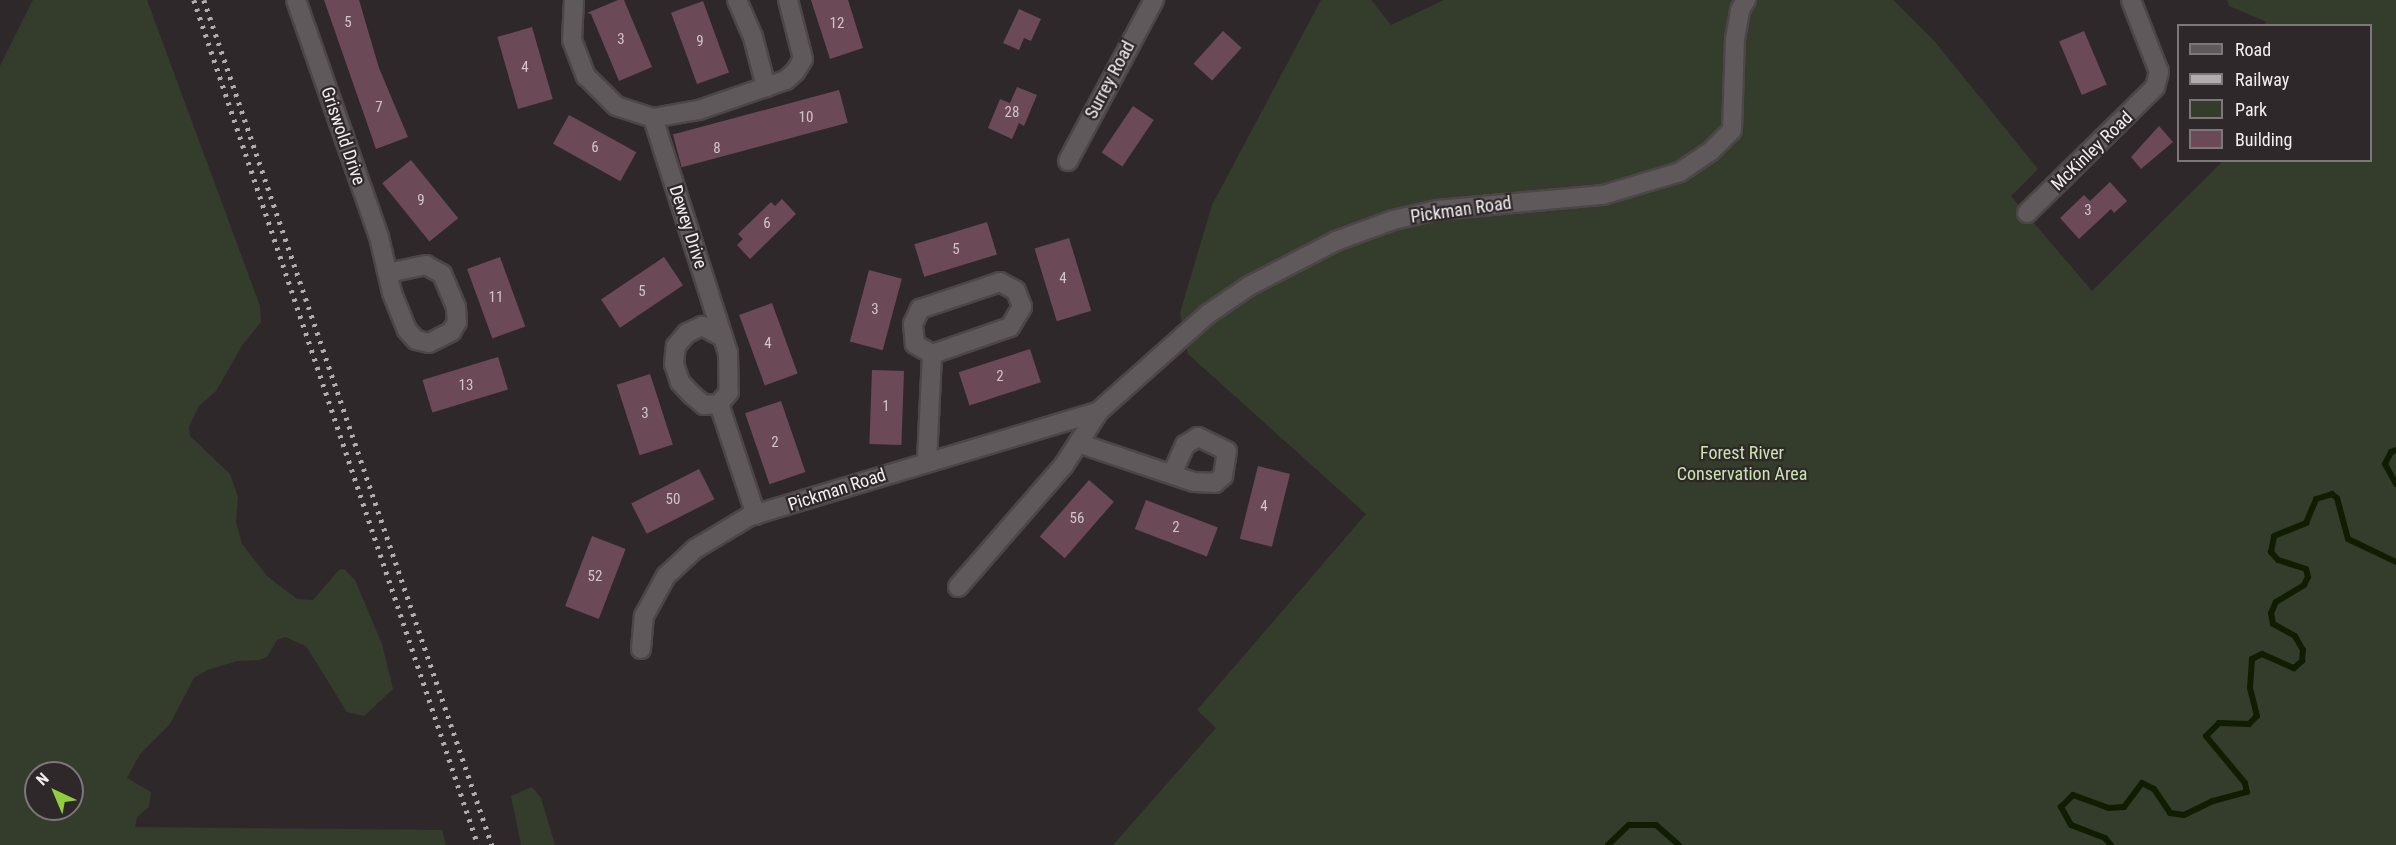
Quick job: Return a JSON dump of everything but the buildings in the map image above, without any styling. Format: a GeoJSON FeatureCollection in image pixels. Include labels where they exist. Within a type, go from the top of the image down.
{"type":"FeatureCollection","features":[{"type":"Feature","properties":{"kind":"street","name":"Griswold Drive"},"geometry":{"type":"LineString","coordinates":[[296,0],[389,273],[399,313],[416,340],[429,343],[451,332],[457,321],[456,307],[442,274],[426,265],[389,273]]}},
{"type":"Feature","properties":{"kind":"street"},"geometry":{"type":"LineString","coordinates":[[574,0],[572,40],[586,76],[616,106],[653,118],[677,116],[786,80],[801,66],[803,59],[788,0]]}},
{"type":"Feature","properties":{"kind":"street"},"geometry":{"type":"LineString","coordinates":[[737,0],[753,37],[766,87]]}},
{"type":"Feature","properties":{"kind":"street","name":"Surrey Road"},"geometry":{"type":"LineString","coordinates":[[1068,161],[1154,0]]}},
{"type":"Feature","properties":{"kind":"street","name":"Pickman Road"},"geometry":{"type":"LineString","coordinates":[[958,587],[1078,443],[1100,411],[1208,314],[1249,286],[1336,241],[1437,210],[1603,195],[1680,171],[1710,152],[1732,130],[1735,39],[1746,0]]}},
{"type":"Feature","properties":{"kind":"street","name":"McKinley Road"},"geometry":{"type":"LineString","coordinates":[[2027,213],[2155,87],[2159,72],[2131,0]]}},
{"type":"Feature","properties":{"kind":"street","name":"Dewey Drive"},"geometry":{"type":"LineString","coordinates":[[653,118],[723,337],[730,375],[729,392],[719,404]]}},
{"type":"Feature","properties":{"kind":"street"},"geometry":{"type":"LineString","coordinates":[[1000,282],[1016,291],[1022,307],[1010,327],[932,354],[915,344],[913,324],[920,309],[1000,282]]}},
{"type":"Feature","properties":{"kind":"street"},"geometry":{"type":"LineString","coordinates":[[723,337],[702,326],[687,333],[676,346],[674,364],[680,382],[692,395],[704,405],[719,404],[756,515]]}},
{"type":"Feature","properties":{"kind":"street"},"geometry":{"type":"LineString","coordinates":[[927,461],[932,354]]}},
{"type":"Feature","properties":{"kind":"street","name":"Pickman Road"},"geometry":{"type":"LineString","coordinates":[[641,649],[644,616],[666,576],[695,549],[756,515],[927,461],[1100,411]]}},
{"type":"Feature","properties":{"kind":"street"},"geometry":{"type":"LineString","coordinates":[[1078,443],[1173,472]]}},
{"type":"Feature","properties":{"kind":"green space"},"geometry":{"type":"Polygon","coordinates":[[[33,0],[147,0],[260,306],[261,322],[243,344],[216,391],[199,406],[189,427],[190,436],[230,474],[238,497],[236,522],[242,544],[267,576],[297,599],[313,600],[339,570],[344,569],[355,580],[382,644],[393,689],[364,716],[347,712],[306,646],[285,637],[277,640],[267,657],[259,660],[237,661],[207,670],[194,678],[170,724],[140,754],[127,778],[151,792],[149,807],[137,817],[135,827],[442,830],[446,845],[0,845],[0,66],[33,0]]]}},
{"type":"Feature","properties":{"kind":"green space","name":"Forest River Conservation Area"},"geometry":{"type":"Polygon","coordinates":[[[1321,0],[1371,0],[1391,25],[1444,0],[1893,0],[1936,43],[2038,169],[2011,196],[2092,291],[2222,162],[2372,162],[2372,24],[2264,24],[2267,22],[2229,6],[2227,0],[2396,0],[2396,845],[1113,845],[1216,728],[1197,710],[1366,514],[1188,354],[1180,313],[1212,205],[1321,0]]]}},
{"type":"Feature","properties":{"kind":"green space"},"geometry":{"type":"Polygon","coordinates":[[[532,787],[541,798],[555,845],[521,845],[511,796],[532,787]]]}},
{"type":"Feature","properties":{"kind":"waterway"},"geometry":{"type":"LineString","coordinates":[[2396,450],[2391,452],[2385,464],[2396,484]]}},
{"type":"Feature","properties":{"kind":"waterway"},"geometry":{"type":"LineString","coordinates":[[2111,845],[2105,838],[2071,825],[2061,807],[2073,795],[2109,808],[2124,807],[2142,783],[2154,789],[2170,813],[2184,815],[2213,801],[2247,792],[2245,783],[2206,736],[2219,723],[2249,724],[2257,716],[2250,688],[2252,659],[2262,654],[2294,668],[2302,661],[2303,650],[2295,636],[2273,624],[2271,613],[2276,602],[2304,585],[2308,577],[2306,569],[2278,560],[2271,552],[2274,536],[2306,523],[2316,499],[2332,494],[2337,498],[2348,539],[2396,562]]}},
{"type":"Feature","properties":{"kind":"waterway"},"geometry":{"type":"LineString","coordinates":[[1608,845],[1629,825],[1656,825],[1679,845]]}},
{"type":"Feature","properties":{"kind":"railway"},"geometry":{"type":"LineString","coordinates":[[194,0],[478,845]]}},
{"type":"Feature","properties":{"kind":"railway"},"geometry":{"type":"LineString","coordinates":[[204,0],[492,845]]}}]}
